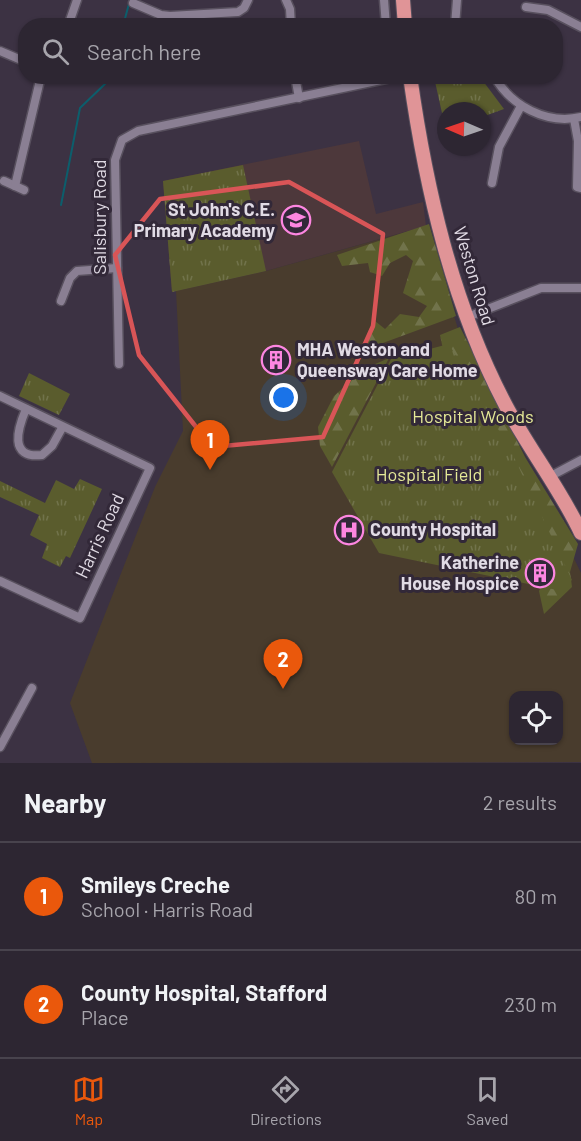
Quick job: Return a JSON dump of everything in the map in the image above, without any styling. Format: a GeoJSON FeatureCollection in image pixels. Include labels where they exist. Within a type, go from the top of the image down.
{"type":"FeatureCollection","features":[{"type":"Feature","properties":{"kind":"highway"},"geometry":{"type":"LineString","coordinates":[[403,0],[404,18]]}},
{"type":"Feature","properties":{"kind":"highway","name":"Weston Road"},"geometry":{"type":"LineString","coordinates":[[411,84],[433,201],[465,318],[504,402],[581,534]]}},
{"type":"Feature","properties":{"kind":"street"},"geometry":{"type":"LineString","coordinates":[[70,18],[76,0]]}},
{"type":"Feature","properties":{"kind":"street"},"geometry":{"type":"LineString","coordinates":[[133,3],[161,15],[170,16],[238,12],[244,8],[248,0]]}},
{"type":"Feature","properties":{"kind":"street"},"geometry":{"type":"LineString","coordinates":[[286,0],[291,18]]}},
{"type":"Feature","properties":{"kind":"street"},"geometry":{"type":"LineString","coordinates":[[384,0],[385,18]]}},
{"type":"Feature","properties":{"kind":"street"},"geometry":{"type":"LineString","coordinates":[[456,18],[457,0]]}},
{"type":"Feature","properties":{"kind":"street"},"geometry":{"type":"LineString","coordinates":[[525,7],[548,10],[581,27]]}},
{"type":"Feature","properties":{"kind":"street"},"geometry":{"type":"LineString","coordinates":[[0,51],[18,59]]}},
{"type":"Feature","properties":{"kind":"street"},"geometry":{"type":"LineString","coordinates":[[15,186],[39,84]]}},
{"type":"Feature","properties":{"kind":"street"},"geometry":{"type":"LineString","coordinates":[[296,84],[299,98]]}},
{"type":"Feature","properties":{"kind":"street","name":"Salisbury Road"},"geometry":{"type":"LineString","coordinates":[[119,364],[114,160],[122,140],[138,131],[362,84]]}},
{"type":"Feature","properties":{"kind":"street"},"geometry":{"type":"LineString","coordinates":[[499,84],[522,106],[553,118],[577,118],[577,187],[581,188]]}},
{"type":"Feature","properties":{"kind":"street"},"geometry":{"type":"LineString","coordinates":[[492,183],[499,147],[522,106]]}},
{"type":"Feature","properties":{"kind":"street"},"geometry":{"type":"LineString","coordinates":[[4,181],[24,190]]}},
{"type":"Feature","properties":{"kind":"street"},"geometry":{"type":"LineString","coordinates":[[61,301],[70,278],[77,271],[117,268]]}},
{"type":"Feature","properties":{"kind":"street"},"geometry":{"type":"LineString","coordinates":[[465,318],[541,288],[581,288]]}},
{"type":"Feature","properties":{"kind":"street"},"geometry":{"type":"LineString","coordinates":[[0,396],[26,409],[62,428],[52,446],[42,454],[25,451],[20,447],[16,436],[26,409]]}},
{"type":"Feature","properties":{"kind":"street","name":"Harris Road"},"geometry":{"type":"LineString","coordinates":[[0,581],[80,618],[150,468],[62,428]]}},
{"type":"Feature","properties":{"kind":"street"},"geometry":{"type":"LineString","coordinates":[[549,477],[581,460]]}},
{"type":"Feature","properties":{"kind":"street"},"geometry":{"type":"LineString","coordinates":[[0,747],[3,736],[32,688]]}},
{"type":"Feature","properties":{"kind":"highlighted area"},"geometry":{"type":"Polygon","coordinates":[[[289,182],[383,234],[373,326],[323,437],[212,447],[139,355],[115,255],[160,199],[289,182]]]}},
{"type":"Feature","properties":{"kind":"shaded area","name":"St John's C.E. Primary Academy"},"geometry":{"type":"Polygon","coordinates":[[[359,141],[376,214],[423,202],[426,226],[266,271],[172,292],[163,181],[359,141]]]}},
{"type":"Feature","properties":{"kind":"shaded area","name":"County Hospital"},"geometry":{"type":"Polygon","coordinates":[[[427,226],[461,339],[513,432],[581,573],[581,762],[92,763],[70,703],[155,487],[183,431],[176,291],[266,271],[427,226]]]}},
{"type":"Feature","properties":{"kind":"green space"},"geometry":{"type":"Polygon","coordinates":[[[436,84],[485,84],[504,109],[491,114],[491,102],[440,102],[436,84]]]}},
{"type":"Feature","properties":{"kind":"green space"},"geometry":{"type":"Polygon","coordinates":[[[243,165],[266,271],[172,292],[163,181],[243,165]]]}},
{"type":"Feature","properties":{"kind":"green space"},"geometry":{"type":"Polygon","coordinates":[[[429,224],[456,316],[364,350],[375,321],[385,329],[400,314],[419,317],[427,306],[403,293],[413,261],[406,255],[390,263],[382,276],[370,272],[368,263],[342,266],[337,255],[429,224]]]}},
{"type":"Feature","properties":{"kind":"green space","name":"Hospital Woods"},"geometry":{"type":"Polygon","coordinates":[[[460,327],[525,457],[578,544],[570,572],[572,587],[544,614],[539,591],[552,566],[452,392],[440,335],[460,327]]]}},
{"type":"Feature","properties":{"kind":"green space","name":"Hospital Field"},"geometry":{"type":"Polygon","coordinates":[[[449,344],[513,455],[572,580],[557,590],[379,553],[332,472],[391,359],[449,344]]]}},
{"type":"Feature","properties":{"kind":"green space"},"geometry":{"type":"Polygon","coordinates":[[[389,358],[332,467],[320,446],[318,427],[334,396],[364,369],[389,358]]]}},
{"type":"Feature","properties":{"kind":"green space"},"geometry":{"type":"Polygon","coordinates":[[[29,373],[70,394],[59,415],[19,396],[29,373]]]}},
{"type":"Feature","properties":{"kind":"green space"},"geometry":{"type":"Polygon","coordinates":[[[80,479],[102,489],[70,558],[66,556],[60,567],[42,558],[47,544],[30,535],[39,515],[0,497],[0,481],[45,503],[56,480],[74,489],[80,479]]]}},
{"type":"Feature","properties":{"kind":"waterway"},"geometry":{"type":"LineString","coordinates":[[125,18],[130,0]]}},
{"type":"Feature","properties":{"kind":"waterway"},"geometry":{"type":"LineString","coordinates":[[61,205],[80,108],[105,84]]}},
{"type":"Feature","properties":{"kind":"place","name":"St John's C.E. Primary Academy"},"geometry":{"type":"Point","coordinates":[296,220]}},
{"type":"Feature","properties":{"kind":"place","name":"MHA Weston and Queensway Care Home"},"geometry":{"type":"Point","coordinates":[276,360]}},
{"type":"Feature","properties":{"kind":"place","name":"Smileys Creche"},"geometry":{"type":"Point","coordinates":[210,470]}},
{"type":"Feature","properties":{"kind":"place","name":"County Hospital"},"geometry":{"type":"Point","coordinates":[349,530]}},
{"type":"Feature","properties":{"kind":"place","name":"Katherine House Hospice"},"geometry":{"type":"Point","coordinates":[540,573]}},
{"type":"Feature","properties":{"kind":"place","name":"County Hospital, Stafford"},"geometry":{"type":"Point","coordinates":[283,689]}}]}
